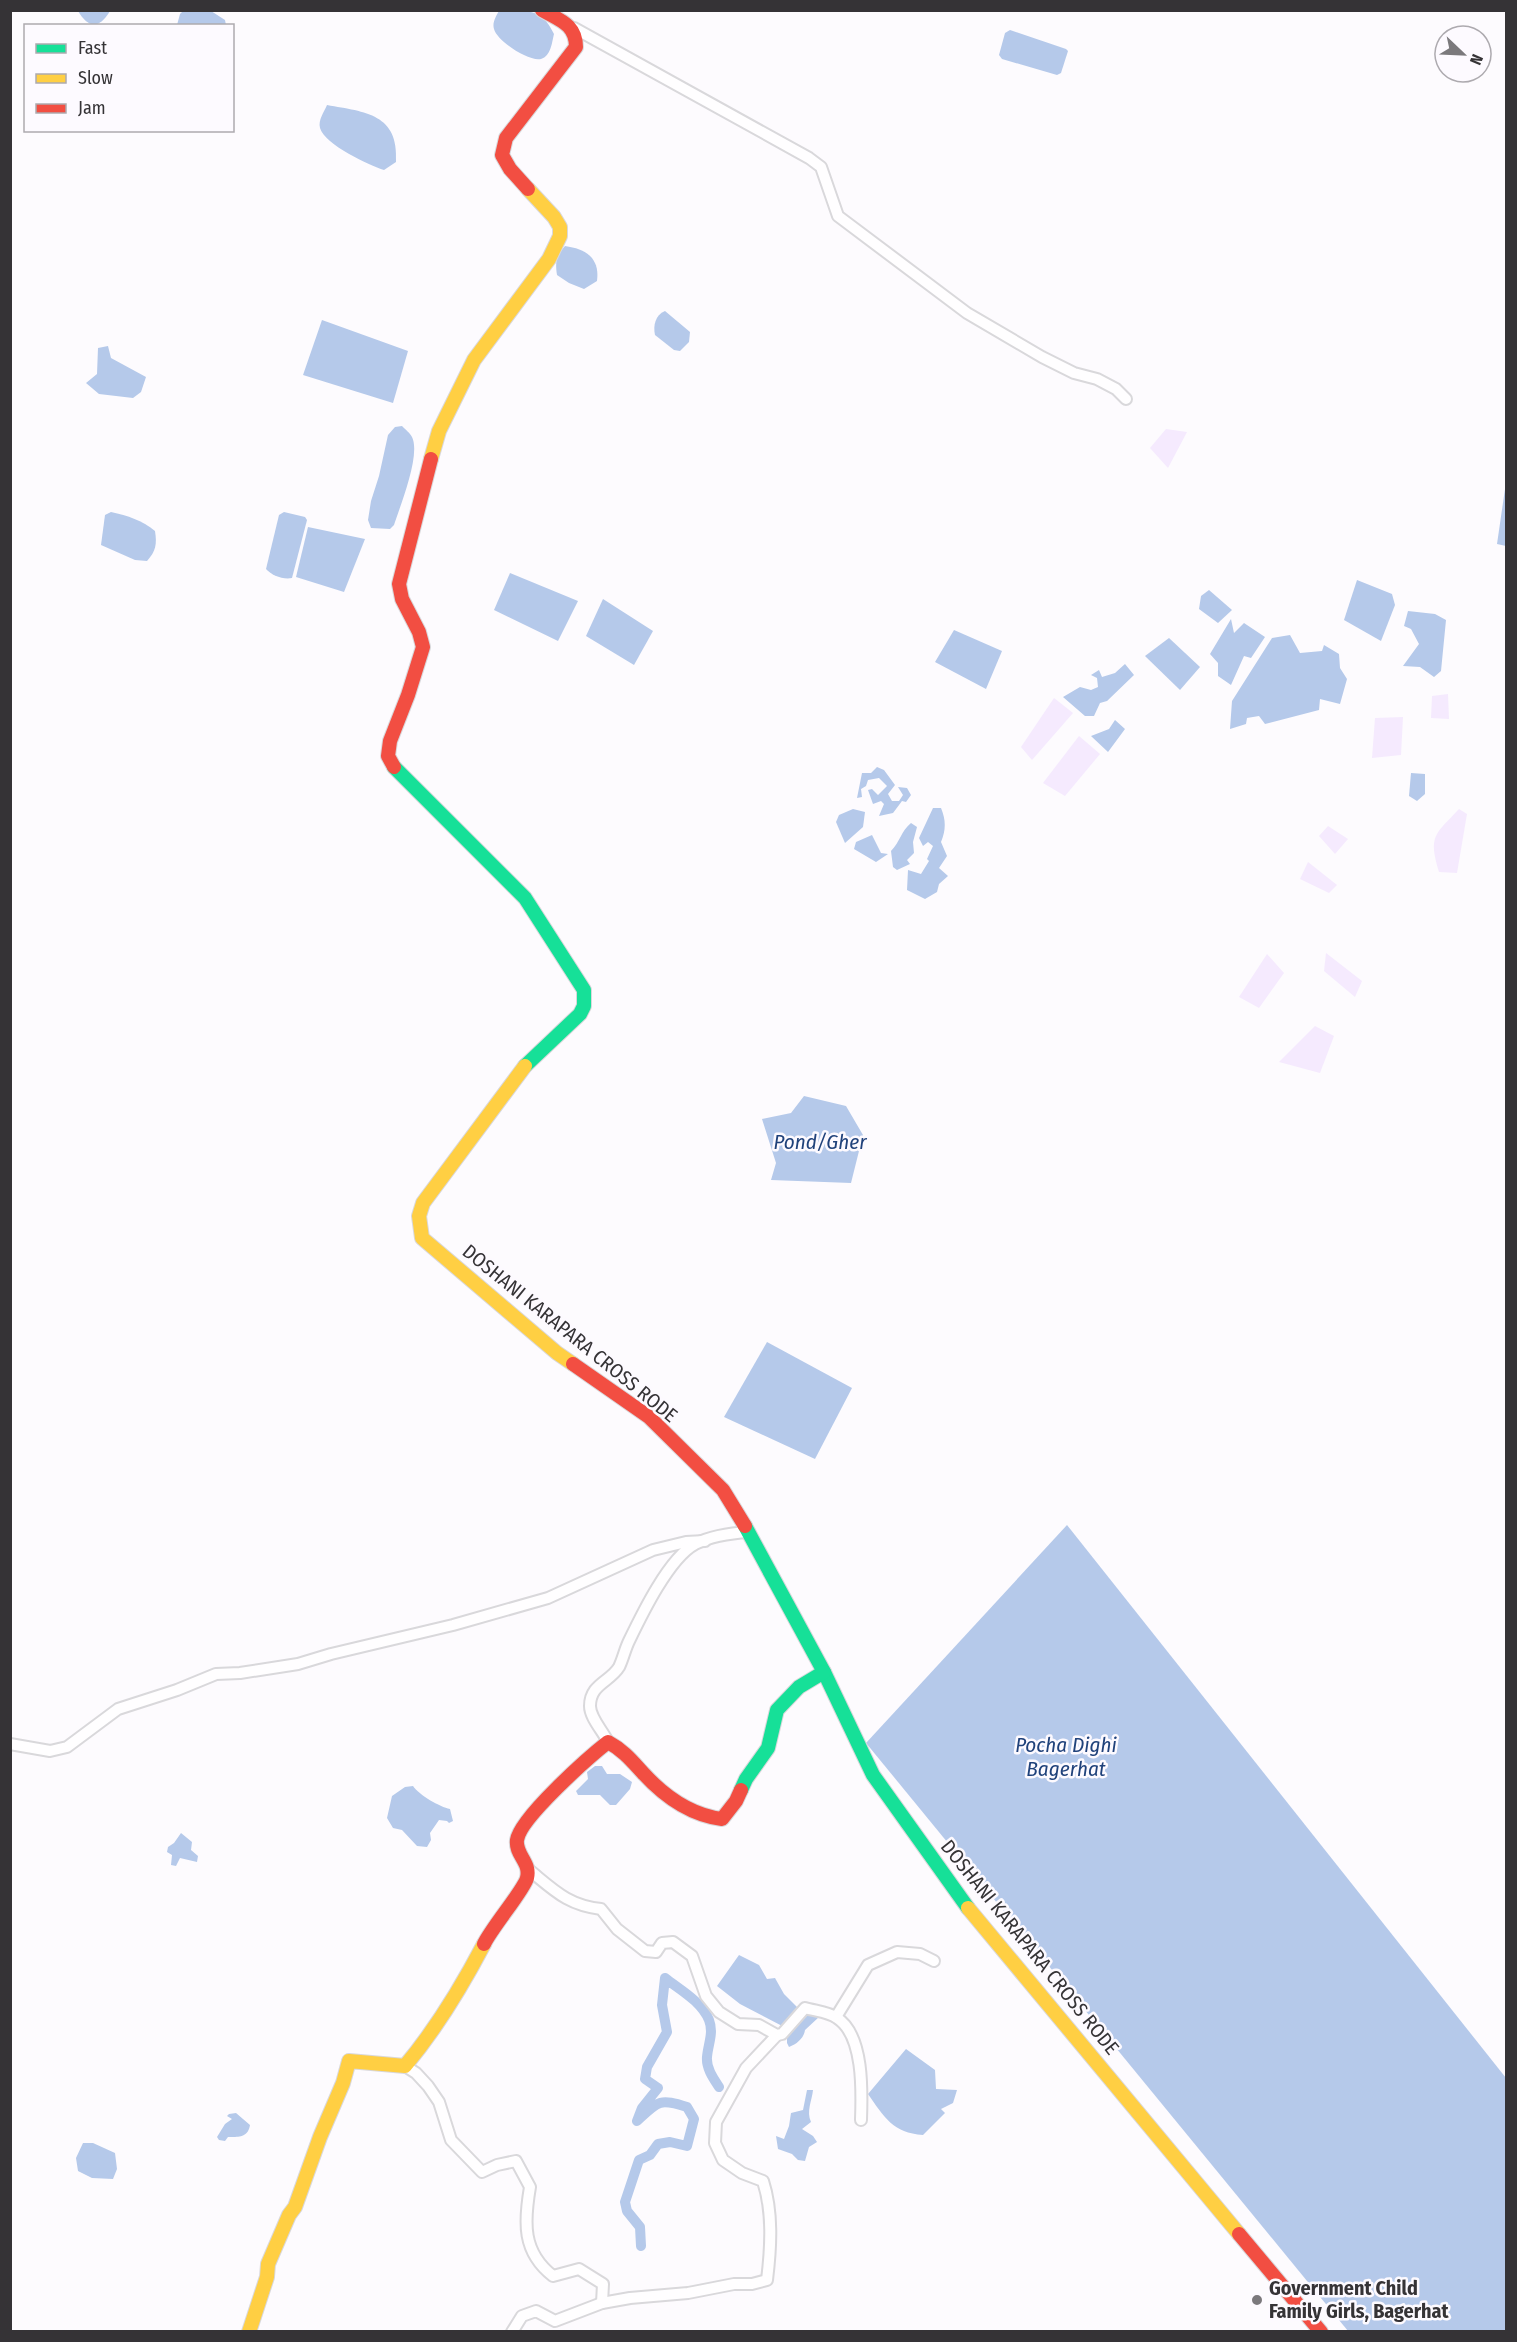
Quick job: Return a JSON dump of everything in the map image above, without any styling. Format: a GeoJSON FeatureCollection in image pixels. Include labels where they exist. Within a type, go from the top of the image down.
{"type":"FeatureCollection","features":[{"type":"Feature","properties":{"kind":"street"},"geometry":{"type":"LineString","coordinates":[[542,10],[809,158],[821,167],[838,216],[968,313],[1049,359],[1057,366],[1097,379],[1116,389],[1126,399]]}},
{"type":"Feature","properties":{"kind":"street","name":"DOSHANI KARAPARA CROSS RODE"},"geometry":{"type":"LineString","coordinates":[[574,28],[577,36],[576,47],[506,138],[502,155],[510,169],[554,217],[560,227],[560,236],[549,259],[474,360],[439,430],[399,584],[402,599],[419,632],[423,647],[390,741],[388,756],[391,764],[525,898],[584,990],[585,1007],[528,1061],[423,1203],[419,1216],[422,1238],[557,1353],[649,1417],[723,1490],[749,1532],[824,1672],[873,1775],[966,1906],[1321,2331]]}},
{"type":"Feature","properties":{"kind":"street"},"geometry":{"type":"LineString","coordinates":[[10,1743],[50,1751],[67,1747],[118,1709],[177,1690],[216,1674],[240,1673],[298,1664],[465,1622],[548,1598],[653,1550],[749,1532]]}},
{"type":"Feature","properties":{"kind":"street"},"geometry":{"type":"LineString","coordinates":[[705,1540],[683,1554],[657,1585],[654,1595],[627,1644],[620,1666],[614,1674],[596,1686],[590,1708],[608,1742],[624,1749],[630,1759],[650,1780],[698,1815],[722,1819],[736,1801],[746,1779],[768,1748],[777,1710],[799,1687],[824,1672]]}},
{"type":"Feature","properties":{"kind":"street"},"geometry":{"type":"LineString","coordinates":[[608,1742],[583,1762],[543,1802],[517,1836],[516,1850],[528,1869],[564,1898],[580,1906],[601,1909],[617,1929],[645,1951],[656,1952],[662,1943],[673,1942],[692,1956],[706,1996],[719,2012],[738,2024],[759,2025],[777,2035]]}},
{"type":"Feature","properties":{"kind":"street"},"geometry":{"type":"LineString","coordinates":[[405,2066],[423,2044],[469,1972],[492,1928],[527,1880],[528,1869]]}},
{"type":"Feature","properties":{"kind":"street"},"geometry":{"type":"LineString","coordinates":[[836,2017],[868,1965],[897,1952],[920,1954],[934,1961]]}},
{"type":"Feature","properties":{"kind":"street"},"geometry":{"type":"LineString","coordinates":[[512,2331],[522,2316],[536,2311],[555,2321],[602,2303],[688,2293],[767,2280],[771,2251],[768,2198],[763,2181],[742,2173],[723,2160],[715,2143],[716,2122],[746,2068],[777,2035],[788,2029],[805,2008],[836,2017],[848,2028],[857,2051],[860,2067],[861,2120]]}},
{"type":"Feature","properties":{"kind":"street"},"geometry":{"type":"LineString","coordinates":[[249,2331],[267,2277],[268,2264],[295,2207],[320,2137],[343,2083],[349,2061],[358,2059],[370,2063],[405,2066],[416,2073],[439,2102],[451,2140],[482,2172],[497,2165],[516,2161],[530,2187],[525,2232],[540,2266],[553,2276],[579,2269],[603,2284],[602,2303]]}},
{"type":"Feature","properties":{"kind":"shaded area"},"geometry":{"type":"Polygon","coordinates":[[[1166,429],[1187,432],[1168,468],[1150,448],[1166,429]]]}},
{"type":"Feature","properties":{"kind":"shaded area"},"geometry":{"type":"Polygon","coordinates":[[[1448,694],[1449,719],[1431,718],[1432,696],[1448,694]]]}},
{"type":"Feature","properties":{"kind":"shaded area"},"geometry":{"type":"Polygon","coordinates":[[[1054,698],[1073,713],[1032,760],[1021,747],[1054,698]]]}},
{"type":"Feature","properties":{"kind":"shaded area"},"geometry":{"type":"Polygon","coordinates":[[[1403,717],[1401,755],[1372,758],[1375,718],[1403,717]]]}},
{"type":"Feature","properties":{"kind":"shaded area"},"geometry":{"type":"Polygon","coordinates":[[[1079,736],[1100,754],[1065,796],[1043,783],[1079,736]]]}},
{"type":"Feature","properties":{"kind":"shaded area"},"geometry":{"type":"Polygon","coordinates":[[[1459,809],[1467,814],[1457,873],[1439,872],[1434,850],[1436,836],[1459,809]]]}},
{"type":"Feature","properties":{"kind":"shaded area"},"geometry":{"type":"Polygon","coordinates":[[[1328,826],[1348,839],[1335,854],[1319,836],[1328,826]]]}},
{"type":"Feature","properties":{"kind":"shaded area"},"geometry":{"type":"Polygon","coordinates":[[[1308,862],[1337,885],[1329,893],[1300,879],[1308,862]]]}},
{"type":"Feature","properties":{"kind":"shaded area"},"geometry":{"type":"Polygon","coordinates":[[[1326,953],[1362,981],[1355,997],[1324,971],[1326,953]]]}},
{"type":"Feature","properties":{"kind":"shaded area"},"geometry":{"type":"Polygon","coordinates":[[[1267,954],[1284,973],[1259,1008],[1239,997],[1267,954]]]}},
{"type":"Feature","properties":{"kind":"shaded area"},"geometry":{"type":"Polygon","coordinates":[[[1315,1026],[1334,1036],[1320,1073],[1279,1062],[1315,1026]]]}},
{"type":"Feature","properties":{"kind":"water"},"geometry":{"type":"Polygon","coordinates":[[[184,10],[211,11],[225,20],[226,24],[177,24],[180,14],[184,10]]]}},
{"type":"Feature","properties":{"kind":"water"},"geometry":{"type":"Polygon","coordinates":[[[78,11],[110,11],[98,24],[90,24],[78,11]]]}},
{"type":"Feature","properties":{"kind":"water"},"geometry":{"type":"Polygon","coordinates":[[[499,11],[531,12],[544,19],[554,34],[547,55],[541,59],[529,57],[514,50],[501,39],[494,27],[499,11]]]}},
{"type":"Feature","properties":{"kind":"water"},"geometry":{"type":"Polygon","coordinates":[[[1010,30],[1066,49],[1068,51],[1061,73],[1057,75],[1002,59],[999,55],[1005,33],[1010,30]]]}},
{"type":"Feature","properties":{"kind":"water"},"geometry":{"type":"Polygon","coordinates":[[[327,105],[367,113],[386,125],[392,134],[396,162],[384,170],[358,159],[330,141],[320,128],[327,105]]]}},
{"type":"Feature","properties":{"kind":"water"},"geometry":{"type":"Polygon","coordinates":[[[565,246],[585,252],[590,256],[596,266],[597,281],[584,289],[557,275],[557,259],[565,246]]]}},
{"type":"Feature","properties":{"kind":"water"},"geometry":{"type":"Polygon","coordinates":[[[665,311],[690,332],[689,342],[680,351],[674,350],[655,335],[656,321],[665,311]]]}},
{"type":"Feature","properties":{"kind":"water"},"geometry":{"type":"Polygon","coordinates":[[[322,320],[408,351],[393,403],[303,375],[322,320]]]}},
{"type":"Feature","properties":{"kind":"water"},"geometry":{"type":"Polygon","coordinates":[[[108,346],[111,358],[146,377],[141,392],[133,398],[99,394],[86,383],[97,374],[98,348],[108,346]]]}},
{"type":"Feature","properties":{"kind":"water"},"geometry":{"type":"Polygon","coordinates":[[[402,426],[411,436],[414,445],[412,468],[405,494],[394,525],[390,529],[371,528],[368,520],[371,501],[388,435],[395,427],[402,426]]]}},
{"type":"Feature","properties":{"kind":"water"},"geometry":{"type":"Polygon","coordinates":[[[1506,489],[1506,546],[1497,544],[1506,489]]]}},
{"type":"Feature","properties":{"kind":"water"},"geometry":{"type":"Polygon","coordinates":[[[111,512],[134,519],[155,531],[155,547],[147,561],[135,560],[101,545],[105,515],[111,512]]]}},
{"type":"Feature","properties":{"kind":"water"},"geometry":{"type":"Polygon","coordinates":[[[284,512],[305,517],[307,520],[292,578],[277,576],[266,569],[279,515],[284,512]]]}},
{"type":"Feature","properties":{"kind":"water"},"geometry":{"type":"Polygon","coordinates":[[[308,527],[365,539],[344,592],[296,577],[308,527]]]}},
{"type":"Feature","properties":{"kind":"water"},"geometry":{"type":"Polygon","coordinates":[[[510,573],[578,601],[558,641],[494,610],[510,573]]]}},
{"type":"Feature","properties":{"kind":"water"},"geometry":{"type":"Polygon","coordinates":[[[1357,580],[1392,594],[1395,605],[1381,641],[1344,620],[1357,580]]]}},
{"type":"Feature","properties":{"kind":"water"},"geometry":{"type":"Polygon","coordinates":[[[1209,590],[1232,610],[1218,623],[1199,609],[1201,596],[1209,590]]]}},
{"type":"Feature","properties":{"kind":"water"},"geometry":{"type":"Polygon","coordinates":[[[603,599],[653,631],[634,665],[586,636],[603,599]]]}},
{"type":"Feature","properties":{"kind":"water"},"geometry":{"type":"Polygon","coordinates":[[[1408,611],[1435,614],[1446,620],[1441,671],[1434,677],[1420,667],[1403,666],[1419,644],[1411,629],[1404,626],[1408,611]]]}},
{"type":"Feature","properties":{"kind":"water"},"geometry":{"type":"Polygon","coordinates":[[[1231,619],[1234,633],[1244,623],[1265,637],[1251,658],[1244,656],[1231,685],[1218,676],[1218,663],[1210,654],[1231,619]]]}},
{"type":"Feature","properties":{"kind":"water"},"geometry":{"type":"Polygon","coordinates":[[[954,630],[1002,651],[986,689],[935,662],[954,630]]]}},
{"type":"Feature","properties":{"kind":"water"},"geometry":{"type":"Polygon","coordinates":[[[1290,635],[1300,653],[1322,651],[1324,645],[1339,654],[1340,668],[1347,679],[1340,704],[1320,699],[1319,710],[1265,724],[1259,716],[1247,718],[1246,724],[1230,729],[1232,701],[1272,638],[1290,635]]]}},
{"type":"Feature","properties":{"kind":"water"},"geometry":{"type":"Polygon","coordinates":[[[1169,638],[1200,667],[1180,690],[1145,656],[1169,638]]]}},
{"type":"Feature","properties":{"kind":"water"},"geometry":{"type":"Polygon","coordinates":[[[1125,664],[1134,675],[1107,701],[1100,703],[1094,716],[1085,716],[1063,697],[1080,687],[1091,690],[1098,687],[1097,678],[1091,675],[1099,670],[1102,677],[1115,673],[1125,664]]]}},
{"type":"Feature","properties":{"kind":"water"},"geometry":{"type":"Polygon","coordinates":[[[1115,720],[1125,729],[1108,752],[1091,736],[1109,729],[1115,720]]]}},
{"type":"Feature","properties":{"kind":"water"},"geometry":{"type":"Polygon","coordinates":[[[877,767],[884,770],[895,785],[888,794],[892,801],[899,801],[903,795],[898,787],[907,788],[911,795],[906,802],[902,801],[893,813],[879,816],[884,804],[881,801],[873,804],[868,790],[872,789],[878,795],[887,786],[879,778],[868,780],[866,786],[861,789],[862,797],[857,798],[862,773],[871,773],[877,767]]]}},
{"type":"Feature","properties":{"kind":"water"},"geometry":{"type":"Polygon","coordinates":[[[1411,773],[1425,774],[1425,794],[1417,801],[1409,796],[1411,773]]]}},
{"type":"Feature","properties":{"kind":"water"},"geometry":{"type":"Polygon","coordinates":[[[933,808],[941,808],[944,817],[945,829],[941,842],[947,856],[939,868],[948,876],[939,884],[937,892],[925,899],[907,890],[908,870],[921,874],[929,861],[927,859],[933,846],[928,842],[923,846],[919,838],[933,808]]]}},
{"type":"Feature","properties":{"kind":"water"},"geometry":{"type":"Polygon","coordinates":[[[853,809],[865,812],[863,827],[845,843],[836,822],[839,815],[853,809]]]}},
{"type":"Feature","properties":{"kind":"water"},"geometry":{"type":"Polygon","coordinates":[[[911,823],[917,827],[913,842],[914,853],[907,860],[910,864],[897,870],[893,867],[891,851],[911,823]]]}},
{"type":"Feature","properties":{"kind":"water"},"geometry":{"type":"Polygon","coordinates":[[[872,835],[881,853],[888,854],[876,862],[854,849],[856,842],[872,835]]]}},
{"type":"Feature","properties":{"kind":"water","name":"Pond/Gher"},"geometry":{"type":"Polygon","coordinates":[[[804,1096],[846,1106],[863,1135],[851,1183],[771,1180],[776,1163],[762,1119],[791,1113],[804,1096]]]}},
{"type":"Feature","properties":{"kind":"water"},"geometry":{"type":"Polygon","coordinates":[[[767,1342],[852,1388],[815,1459],[724,1417],[767,1342]]]}},
{"type":"Feature","properties":{"kind":"water","name":"Pocha Dighi Bagerhat"},"geometry":{"type":"Polygon","coordinates":[[[1067,1525],[1506,2078],[1506,2331],[1348,2331],[866,1743],[1067,1525]]]}},
{"type":"Feature","properties":{"kind":"water"},"geometry":{"type":"Polygon","coordinates":[[[595,1766],[602,1766],[607,1774],[620,1774],[632,1782],[630,1789],[616,1805],[610,1805],[600,1795],[578,1795],[576,1791],[588,1779],[587,1772],[595,1766]]]}},
{"type":"Feature","properties":{"kind":"water"},"geometry":{"type":"Polygon","coordinates":[[[413,1786],[430,1800],[450,1809],[453,1821],[449,1823],[439,1820],[430,1833],[431,1840],[427,1847],[417,1846],[402,1830],[393,1828],[387,1818],[392,1796],[405,1787],[413,1786]]]}},
{"type":"Feature","properties":{"kind":"water"},"geometry":{"type":"Polygon","coordinates":[[[181,1833],[192,1842],[191,1850],[198,1856],[197,1862],[180,1858],[176,1866],[171,1865],[172,1855],[167,1852],[168,1847],[181,1833]]]}},
{"type":"Feature","properties":{"kind":"water"},"geometry":{"type":"Polygon","coordinates":[[[739,1955],[759,1965],[767,1979],[775,1978],[784,1994],[800,2010],[786,2028],[740,2004],[717,1986],[739,1955]]]}},
{"type":"Feature","properties":{"kind":"water"},"geometry":{"type":"Polygon","coordinates":[[[807,2013],[819,2017],[805,2030],[800,2040],[789,2047],[787,2038],[807,2013]]]}},
{"type":"Feature","properties":{"kind":"water"},"geometry":{"type":"Polygon","coordinates":[[[906,2049],[935,2070],[936,2089],[957,2090],[953,2103],[941,2109],[945,2113],[923,2135],[904,2131],[890,2122],[868,2094],[906,2049]]]}},
{"type":"Feature","properties":{"kind":"water"},"geometry":{"type":"Polygon","coordinates":[[[807,2090],[813,2090],[809,2110],[811,2122],[802,2129],[813,2136],[817,2142],[809,2147],[805,2161],[798,2160],[792,2154],[778,2149],[776,2136],[784,2139],[791,2113],[803,2110],[807,2090]]]}},
{"type":"Feature","properties":{"kind":"water"},"geometry":{"type":"Polygon","coordinates":[[[236,2113],[250,2125],[249,2129],[245,2135],[228,2137],[225,2141],[219,2140],[217,2137],[225,2124],[232,2119],[227,2116],[236,2113]]]}},
{"type":"Feature","properties":{"kind":"water"},"geometry":{"type":"Polygon","coordinates":[[[83,2143],[93,2143],[115,2153],[117,2169],[113,2179],[92,2178],[78,2171],[76,2158],[83,2143]]]}},
{"type":"Feature","properties":{"kind":"waterway"},"geometry":{"type":"LineString","coordinates":[[641,2246],[640,2227],[627,2211],[625,2202],[639,2160],[650,2155],[658,2144],[670,2142],[687,2146],[694,2119],[687,2107],[664,2102],[655,2105],[637,2121],[642,2108],[658,2088],[645,2079],[647,2067],[667,2032],[662,2005],[665,1978],[696,2002],[709,2020],[711,2034],[707,2061],[710,2073],[719,2087]]}},
{"type":"Feature","properties":{"kind":"traffic: fast"},"geometry":{"type":"LineString","coordinates":[[394,767],[525,898],[584,990],[584,1006],[580,1014],[525,1066]]}},
{"type":"Feature","properties":{"kind":"traffic: fast"},"geometry":{"type":"LineString","coordinates":[[745,1526],[824,1672],[873,1775],[968,1908]]}},
{"type":"Feature","properties":{"kind":"traffic: fast"},"geometry":{"type":"LineString","coordinates":[[741,1790],[768,1748],[777,1710],[799,1687],[824,1672]]}},
{"type":"Feature","properties":{"kind":"traffic: slow"},"geometry":{"type":"LineString","coordinates":[[431,459],[439,431],[474,360],[549,259],[560,236],[560,227],[554,217],[528,189]]}},
{"type":"Feature","properties":{"kind":"traffic: slow"},"geometry":{"type":"LineString","coordinates":[[525,1066],[423,1203],[419,1216],[422,1238],[557,1353],[573,1364]]}},
{"type":"Feature","properties":{"kind":"traffic: slow"},"geometry":{"type":"LineString","coordinates":[[968,1908],[1239,2234]]}},
{"type":"Feature","properties":{"kind":"traffic: slow"},"geometry":{"type":"LineString","coordinates":[[249,2332],[267,2277],[268,2264],[289,2215],[295,2207],[320,2137],[343,2083],[349,2061],[405,2066],[448,2007],[484,1944]]}},
{"type":"Feature","properties":{"kind":"traffic: jam"},"geometry":{"type":"LineString","coordinates":[[528,189],[510,169],[502,155],[506,138],[576,47],[570,28],[542,10]]}},
{"type":"Feature","properties":{"kind":"traffic: jam"},"geometry":{"type":"LineString","coordinates":[[394,767],[388,756],[390,741],[423,647],[419,632],[402,599],[399,584],[431,459]]}},
{"type":"Feature","properties":{"kind":"traffic: jam"},"geometry":{"type":"LineString","coordinates":[[573,1364],[649,1417],[723,1490],[745,1526]]}},
{"type":"Feature","properties":{"kind":"traffic: jam"},"geometry":{"type":"LineString","coordinates":[[484,1944],[527,1878],[527,1867],[517,1845],[521,1830],[542,1803],[608,1742],[623,1752],[669,1797],[688,1809],[710,1817],[722,1819],[736,1801],[741,1790]]}},
{"type":"Feature","properties":{"kind":"traffic: jam"},"geometry":{"type":"LineString","coordinates":[[1239,2234],[1321,2332]]}},
{"type":"Feature","properties":{"kind":"place","name":"Government Child Family Girls, Bagerhat"},"geometry":{"type":"Point","coordinates":[1257,2300]}}]}
